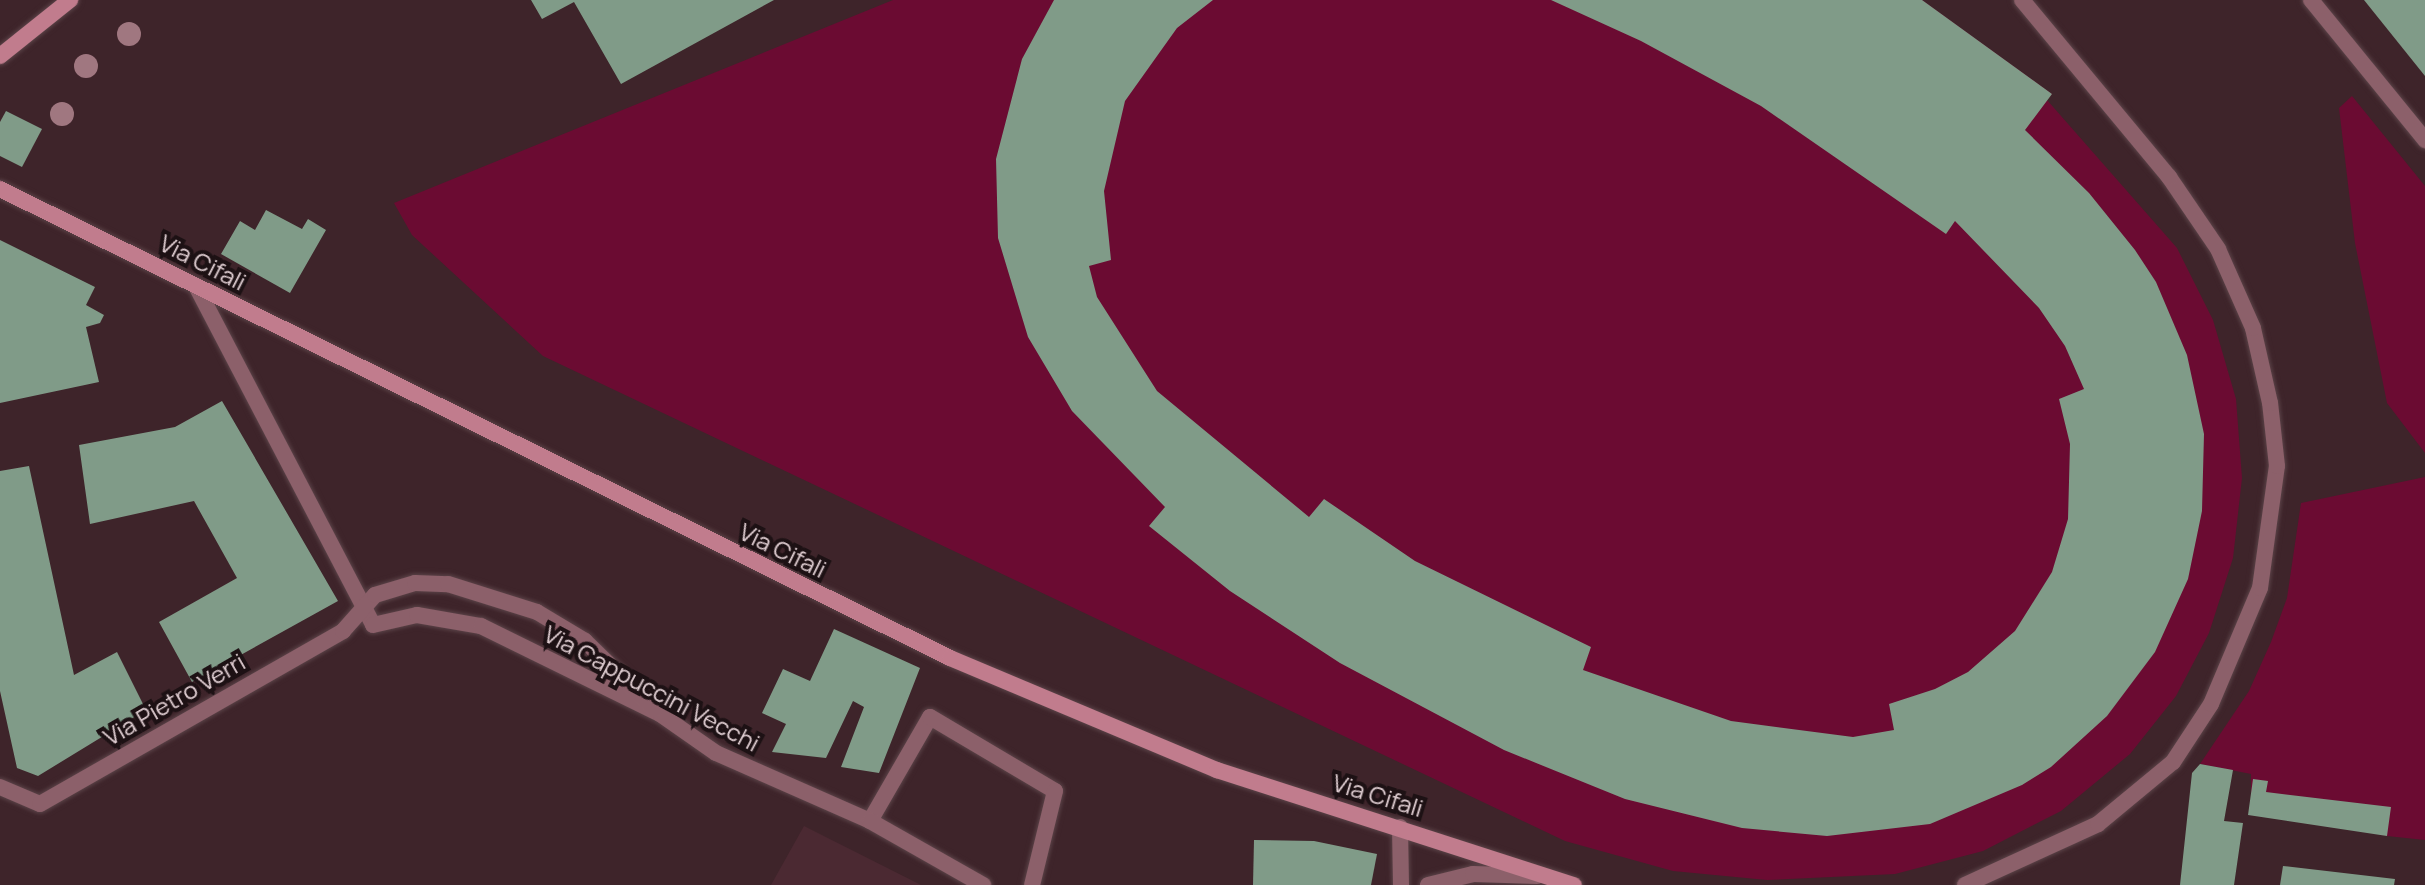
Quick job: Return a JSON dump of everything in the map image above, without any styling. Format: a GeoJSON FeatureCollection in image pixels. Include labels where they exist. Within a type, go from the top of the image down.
{"type":"FeatureCollection","features":[{"type":"Feature","properties":{"kind":"main road"},"geometry":{"type":"LineString","coordinates":[[0,56],[70,0]]}},
{"type":"Feature","properties":{"kind":"main road","name":"Via Cifali"},"geometry":{"type":"LineString","coordinates":[[0,189],[950,658],[1217,770],[1574,885]]}},
{"type":"Feature","properties":{"kind":"street"},"geometry":{"type":"LineString","coordinates":[[1965,885],[2098,824],[2173,762],[2238,651],[2260,588],[2270,536],[2277,466],[2270,403],[2253,328],[2210,237],[2169,177],[2022,0]]}},
{"type":"Feature","properties":{"kind":"street"},"geometry":{"type":"LineString","coordinates":[[2313,3],[2425,140]]}},
{"type":"Feature","properties":{"kind":"street"},"geometry":{"type":"LineString","coordinates":[[196,286],[361,605],[375,595],[415,583],[448,584],[490,594],[537,612],[585,641],[660,714]]}},
{"type":"Feature","properties":{"kind":"street","name":"Via Cappuccini Vecchi"},"geometry":{"type":"LineString","coordinates":[[361,605],[373,625],[417,615],[481,626],[660,714],[716,753],[870,821],[983,885]]}},
{"type":"Feature","properties":{"kind":"street","name":"Via Pietro Verri"},"geometry":{"type":"LineString","coordinates":[[0,787],[40,804],[343,631],[361,605]]}},
{"type":"Feature","properties":{"kind":"street"},"geometry":{"type":"LineString","coordinates":[[870,821],[930,717],[1055,791],[1032,885]]}},
{"type":"Feature","properties":{"kind":"street"},"geometry":{"type":"LineString","coordinates":[[1400,827],[1401,885]]}},
{"type":"Feature","properties":{"kind":"street"},"geometry":{"type":"LineString","coordinates":[[1428,885],[1473,874],[1546,876]]}},
{"type":"Feature","properties":{"kind":"shaded area"},"geometry":{"type":"Polygon","coordinates":[[[893,0],[1922,0],[2052,94],[2047,100],[2177,248],[2213,320],[2236,399],[2242,478],[2233,558],[2209,633],[2176,696],[2130,754],[2061,811],[1983,851],[1895,874],[1767,880],[1673,871],[1565,841],[543,356],[412,235],[394,203],[893,0]]]}},
{"type":"Feature","properties":{"kind":"shaded area"},"geometry":{"type":"Polygon","coordinates":[[[2352,96],[2425,186],[2425,453],[2387,403],[2355,243],[2339,108],[2352,96]]]}},
{"type":"Feature","properties":{"kind":"shaded area"},"geometry":{"type":"Polygon","coordinates":[[[2425,477],[2425,840],[2387,836],[2251,801],[2251,774],[2200,764],[2249,691],[2271,642],[2287,598],[2301,503],[2425,477]]]}},
{"type":"Feature","properties":{"kind":"shaded area"},"geometry":{"type":"Polygon","coordinates":[[[804,826],[921,885],[771,885],[804,826]]]}},
{"type":"Feature","properties":{"kind":"building"},"geometry":{"type":"Polygon","coordinates":[[[531,0],[774,0],[621,84],[574,2],[542,19],[531,0]]]}},
{"type":"Feature","properties":{"kind":"building"},"geometry":{"type":"Polygon","coordinates":[[[1054,0],[1213,0],[1177,28],[1125,101],[1104,191],[1111,260],[1089,266],[1097,297],[1157,391],[1309,517],[1324,499],[1415,561],[1591,647],[1583,670],[1731,721],[1853,737],[1894,730],[1889,704],[1935,689],[1968,672],[2015,631],[2052,572],[2068,519],[2070,444],[2059,399],[2084,389],[2065,346],[2039,308],[1955,221],[1946,234],[1761,106],[1641,41],[1551,0],[1922,0],[2052,94],[2025,130],[2089,193],[2135,250],[2156,282],[2187,355],[2204,434],[2202,511],[2188,579],[2155,652],[2107,716],[2051,767],[2022,785],[1930,824],[1827,836],[1742,828],[1625,799],[1504,750],[1340,663],[1230,591],[1149,526],[1165,507],[1072,411],[1028,337],[998,238],[996,159],[1022,59],[1054,0]]]}},
{"type":"Feature","properties":{"kind":"building"},"geometry":{"type":"Polygon","coordinates":[[[2364,0],[2425,0],[2425,76],[2364,0]]]}},
{"type":"Feature","properties":{"kind":"building"},"geometry":{"type":"Polygon","coordinates":[[[6,111],[42,129],[22,167],[0,156],[0,122],[6,111]]]}},
{"type":"Feature","properties":{"kind":"building"},"geometry":{"type":"Polygon","coordinates":[[[266,210],[302,229],[308,219],[326,230],[290,293],[221,254],[240,221],[255,230],[266,210]]]}},
{"type":"Feature","properties":{"kind":"building"},"geometry":{"type":"Polygon","coordinates":[[[0,240],[95,287],[86,305],[104,315],[100,323],[86,327],[99,382],[0,403],[0,240]]]}},
{"type":"Feature","properties":{"kind":"building"},"geometry":{"type":"Polygon","coordinates":[[[222,401],[338,601],[192,682],[159,622],[237,578],[194,501],[90,524],[79,445],[175,427],[222,401]]]}},
{"type":"Feature","properties":{"kind":"building"},"geometry":{"type":"Polygon","coordinates":[[[29,466],[74,675],[117,652],[146,710],[38,776],[17,768],[0,691],[0,471],[29,466]]]}},
{"type":"Feature","properties":{"kind":"building"},"geometry":{"type":"Polygon","coordinates":[[[834,629],[920,668],[879,773],[841,767],[864,707],[853,701],[826,758],[772,752],[786,724],[762,713],[783,669],[810,681],[834,629]]]}},
{"type":"Feature","properties":{"kind":"building"},"geometry":{"type":"Polygon","coordinates":[[[2200,764],[2233,770],[2224,821],[2243,823],[2234,885],[2180,885],[2192,773],[2200,764]]]}},
{"type":"Feature","properties":{"kind":"building"},"geometry":{"type":"Polygon","coordinates":[[[2253,779],[2268,781],[2266,792],[2391,807],[2387,836],[2248,815],[2253,779]]]}},
{"type":"Feature","properties":{"kind":"building"},"geometry":{"type":"Polygon","coordinates":[[[1254,840],[1314,841],[1377,854],[1371,885],[1253,885],[1254,840]]]}},
{"type":"Feature","properties":{"kind":"building"},"geometry":{"type":"Polygon","coordinates":[[[2283,866],[2395,879],[2394,885],[2280,885],[2283,866]]]}}]}
